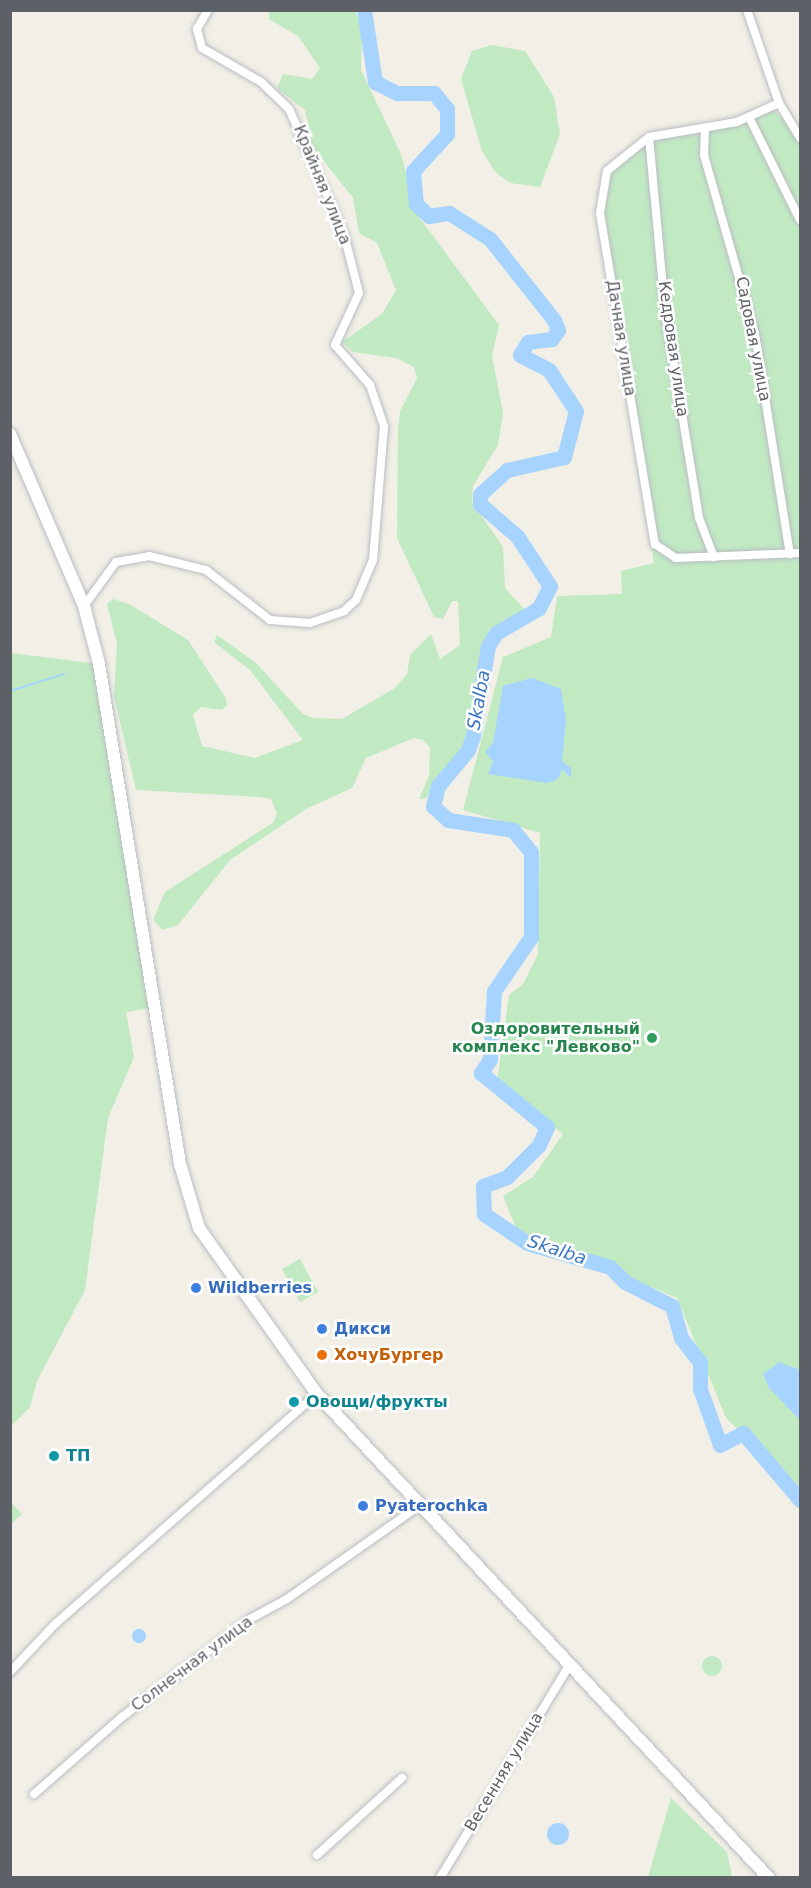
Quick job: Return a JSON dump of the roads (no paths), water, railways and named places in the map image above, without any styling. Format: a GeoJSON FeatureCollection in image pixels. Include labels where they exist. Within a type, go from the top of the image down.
{"type":"FeatureCollection","features":[{"type":"Feature","properties":{"kind":"street","name":"Крайняя улица"},"geometry":{"type":"LineString","coordinates":[[84,606],[116,562],[148,556],[206,570],[270,620],[310,623],[344,611],[356,600],[373,561],[384,426],[370,384],[335,345],[358,293],[344,234],[289,109],[261,82],[202,48],[197,29],[208,10]]}},
{"type":"Feature","properties":{"kind":"street"},"geometry":{"type":"LineString","coordinates":[[747,10],[779,103],[801,138]]}},
{"type":"Feature","properties":{"kind":"street","name":"Дачная улица"},"geometry":{"type":"LineString","coordinates":[[779,103],[749,117],[705,128],[649,137],[607,171],[600,213],[655,544],[676,558],[801,553]]}},
{"type":"Feature","properties":{"kind":"street"},"geometry":{"type":"LineString","coordinates":[[749,117],[801,220]]}},
{"type":"Feature","properties":{"kind":"street","name":"Садовая улица"},"geometry":{"type":"LineString","coordinates":[[705,128],[704,155],[755,334],[790,554]]}},
{"type":"Feature","properties":{"kind":"street","name":"Кедровая улица"},"geometry":{"type":"LineString","coordinates":[[649,137],[665,310],[699,518],[714,557]]}},
{"type":"Feature","properties":{"kind":"street"},"geometry":{"type":"LineString","coordinates":[[10,434],[84,606],[111,732],[187,1191],[219,1261],[317,1394],[419,1506],[769,1878]]}},
{"type":"Feature","properties":{"kind":"street"},"geometry":{"type":"LineString","coordinates":[[10,1672],[55,1624],[317,1394]]}},
{"type":"Feature","properties":{"kind":"street","name":"Солнечная улица"},"geometry":{"type":"LineString","coordinates":[[34,1794],[122,1717],[250,1618],[287,1599],[419,1506]]}},
{"type":"Feature","properties":{"kind":"street","name":"Весенняя улица"},"geometry":{"type":"LineString","coordinates":[[440,1878],[569,1666]]}},
{"type":"Feature","properties":{"kind":"street"},"geometry":{"type":"LineString","coordinates":[[317,1855],[402,1778]]}},
{"type":"Feature","properties":{"kind":"water"},"geometry":{"type":"Polygon","coordinates":[[[532,678],[561,689],[566,720],[562,761],[571,768],[571,778],[562,769],[558,779],[547,783],[488,774],[493,761],[485,752],[493,743],[503,686],[532,678]]]}},
{"type":"Feature","properties":{"kind":"water"},"geometry":{"type":"Polygon","coordinates":[[[779,1362],[800,1370],[800,1420],[769,1388],[763,1374],[779,1362]]]}},
{"type":"Feature","properties":{"kind":"water"},"geometry":{"type":"Polygon","coordinates":[[[139,1629],[144,1631],[146,1636],[144,1641],[139,1643],[134,1641],[132,1636],[134,1631],[139,1629]]]}},
{"type":"Feature","properties":{"kind":"water"},"geometry":{"type":"Polygon","coordinates":[[[558,1823],[566,1826],[569,1834],[566,1842],[558,1845],[550,1842],[547,1834],[550,1826],[558,1823]]]}},
{"type":"Feature","properties":{"kind":"waterway","name":"Skalba"},"geometry":{"type":"LineString","coordinates":[[364,10],[375,82],[397,93],[434,93],[447,109],[447,134],[413,171],[416,204],[429,216],[449,213],[490,239],[554,320],[558,330],[552,339],[528,342],[520,355],[549,370],[576,411],[564,457],[507,470],[480,494],[480,504],[517,536],[550,586],[539,608],[496,633],[488,646],[473,736],[468,750],[438,786],[433,806],[448,820],[513,830],[531,852],[531,937],[494,991],[490,1059],[481,1073],[547,1127],[539,1145],[507,1177],[483,1186],[484,1214],[527,1243],[610,1267],[625,1282],[672,1306],[681,1338],[700,1362],[700,1389],[720,1445],[743,1433],[800,1500]]}},
{"type":"Feature","properties":{"kind":"waterway"},"geometry":{"type":"LineString","coordinates":[[10,691],[64,674]]}},
{"type":"Feature","properties":{"kind":"place","name":"Оздоровительный комплекс \"Левково\""},"geometry":{"type":"Point","coordinates":[652,1038]}},
{"type":"Feature","properties":{"kind":"place","name":"Wildberries"},"geometry":{"type":"Point","coordinates":[196,1288]}},
{"type":"Feature","properties":{"kind":"place","name":"Дикси"},"geometry":{"type":"Point","coordinates":[322,1329]}},
{"type":"Feature","properties":{"kind":"place","name":"ХочуБургер"},"geometry":{"type":"Point","coordinates":[322,1355]}},
{"type":"Feature","properties":{"kind":"place","name":"Овощи/фрукты"},"geometry":{"type":"Point","coordinates":[294,1402]}},
{"type":"Feature","properties":{"kind":"place","name":"ТП"},"geometry":{"type":"Point","coordinates":[54,1456]}},
{"type":"Feature","properties":{"kind":"place","name":"Pyaterochka"},"geometry":{"type":"Point","coordinates":[363,1506]}}]}
